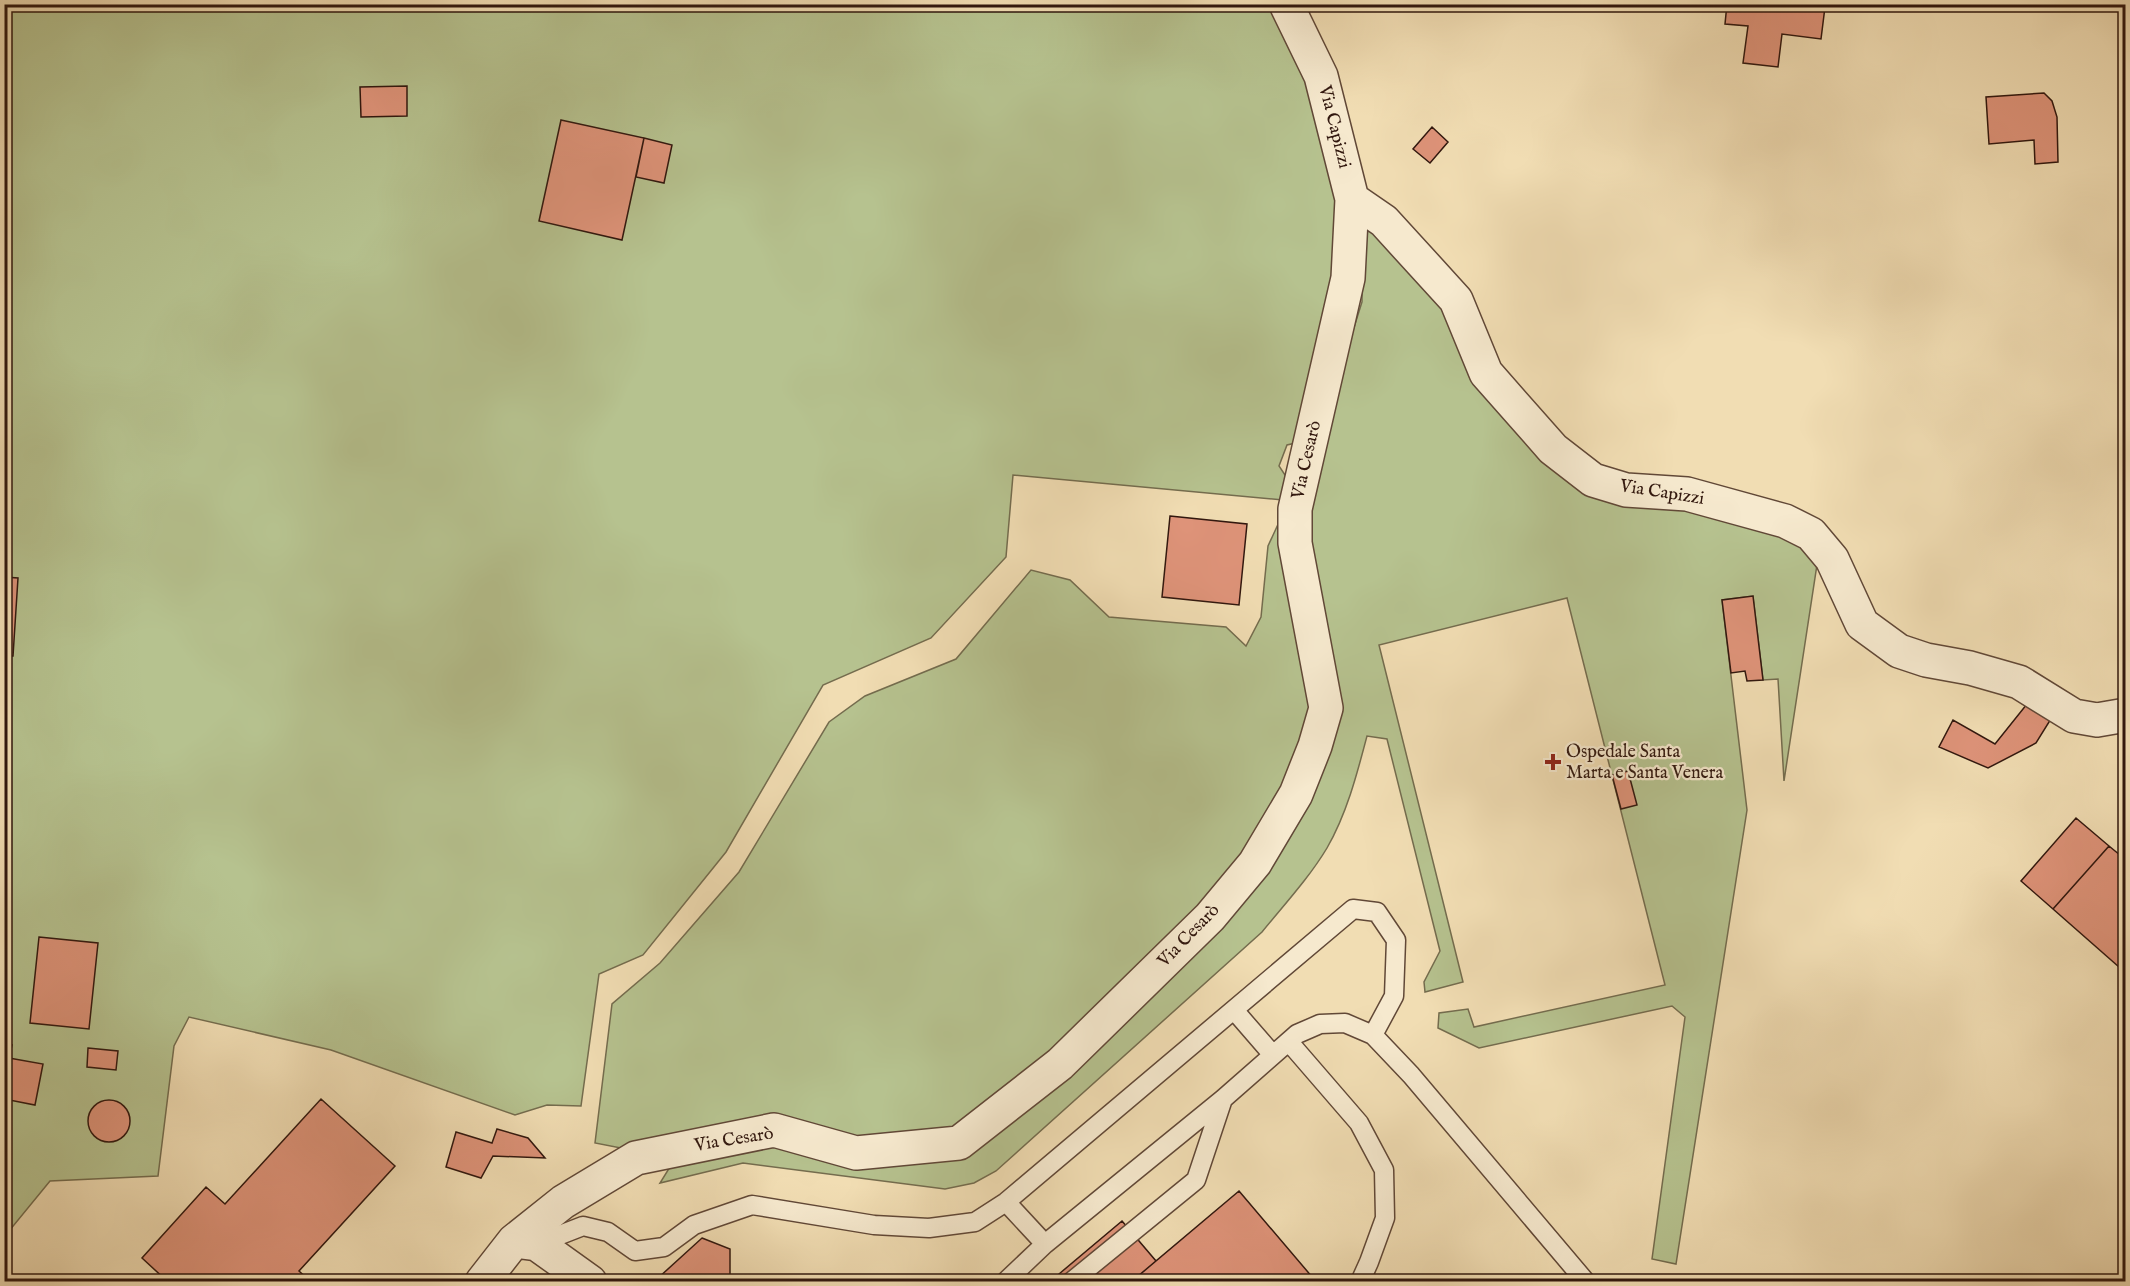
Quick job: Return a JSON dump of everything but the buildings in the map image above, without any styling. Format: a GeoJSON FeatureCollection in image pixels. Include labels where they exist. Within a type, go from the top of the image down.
{"type":"FeatureCollection","features":[{"type":"Feature","properties":{"kind":"street","name":"Via Capizzi"},"geometry":{"type":"LineString","coordinates":[[1286,4],[1321,76],[1352,199],[1384,221],[1456,300],[1486,373],[1553,449],[1593,480],[1626,490],[1687,494],[1785,521],[1811,534],[1832,559],[1862,624],[1899,651],[1926,660],[1970,668],[2019,682],[2074,716],[2097,720],[2126,716]]}},
{"type":"Feature","properties":{"kind":"street","name":"Via Cesarò"},"geometry":{"type":"LineString","coordinates":[[482,1281],[526,1243],[564,1202],[636,1158],[774,1130],[856,1153],[959,1143],[1059,1064],[1210,917],[1255,863],[1296,794],[1315,746],[1326,708],[1295,543],[1295,509],[1348,278],[1352,199]]}},
{"type":"Feature","properties":{"kind":"street"},"geometry":{"type":"LineString","coordinates":[[526,1243],[590,1281]]}},
{"type":"Feature","properties":{"kind":"lane"},"geometry":{"type":"LineString","coordinates":[[526,1243],[583,1226],[608,1232],[634,1251],[664,1247],[694,1225],[752,1205],[874,1225],[929,1228],[975,1222],[1006,1202],[1353,909],[1377,912],[1396,940],[1394,996],[1374,1035]]}},
{"type":"Feature","properties":{"kind":"lane"},"geometry":{"type":"LineString","coordinates":[[1234,1010],[1273,1054]]}},
{"type":"Feature","properties":{"kind":"lane"},"geometry":{"type":"LineString","coordinates":[[1005,1281],[1045,1244],[1222,1100],[1297,1034],[1320,1024],[1345,1023],[1374,1035],[1411,1075],[1586,1281]]}},
{"type":"Feature","properties":{"kind":"lane"},"geometry":{"type":"LineString","coordinates":[[1289,1042],[1359,1123],[1384,1170],[1385,1218],[1360,1281]]}},
{"type":"Feature","properties":{"kind":"lane"},"geometry":{"type":"LineString","coordinates":[[1071,1281],[1196,1180],[1222,1100]]}},
{"type":"Feature","properties":{"kind":"lane"},"geometry":{"type":"LineString","coordinates":[[1006,1202],[1045,1244]]}},
{"type":"Feature","properties":{"kind":"green space"},"geometry":{"type":"Polygon","coordinates":[[[5,5],[1275,5],[1307,69],[1339,212],[1338,275],[1300,442],[1287,445],[1279,466],[1287,478],[1283,500],[1013,475],[1006,557],[931,638],[823,685],[726,852],[643,955],[599,974],[581,1106],[547,1105],[515,1115],[331,1050],[189,1017],[174,1046],[158,1176],[50,1181],[5,1236],[5,5]]]}},
{"type":"Feature","properties":{"kind":"green space"},"geometry":{"type":"Polygon","coordinates":[[[1367,228],[1384,233],[1447,306],[1551,458],[1678,503],[1785,531],[1818,558],[1784,781],[1778,679],[1763,680],[1753,596],[1722,600],[1747,810],[1676,1264],[1652,1259],[1685,1017],[1672,1006],[1479,1048],[1438,1028],[1439,1013],[1468,1009],[1474,1027],[1665,985],[1567,598],[1379,645],[1463,982],[1425,992],[1424,982],[1440,951],[1387,739],[1367,736],[1346,807],[1334,835],[1304,881],[1262,932],[996,1171],[974,1183],[945,1189],[743,1163],[660,1183],[673,1162],[740,1146],[959,1154],[1203,938],[1327,744],[1305,539],[1351,337],[1362,302],[1362,265],[1367,228]]]}},
{"type":"Feature","properties":{"kind":"green space"},"geometry":{"type":"Polygon","coordinates":[[[1280,520],[1312,711],[1281,794],[1242,858],[1193,915],[1048,1054],[955,1128],[859,1140],[626,1149],[595,1143],[612,1004],[660,963],[739,872],[829,722],[865,696],[956,659],[1031,570],[1070,580],[1109,617],[1226,627],[1246,646],[1261,617],[1268,546],[1280,520]]]}},
{"type":"Feature","properties":{"kind":"place","name":"Ospedale Santa Marta e Santa Venera"},"geometry":{"type":"Point","coordinates":[1553,762]}}]}
